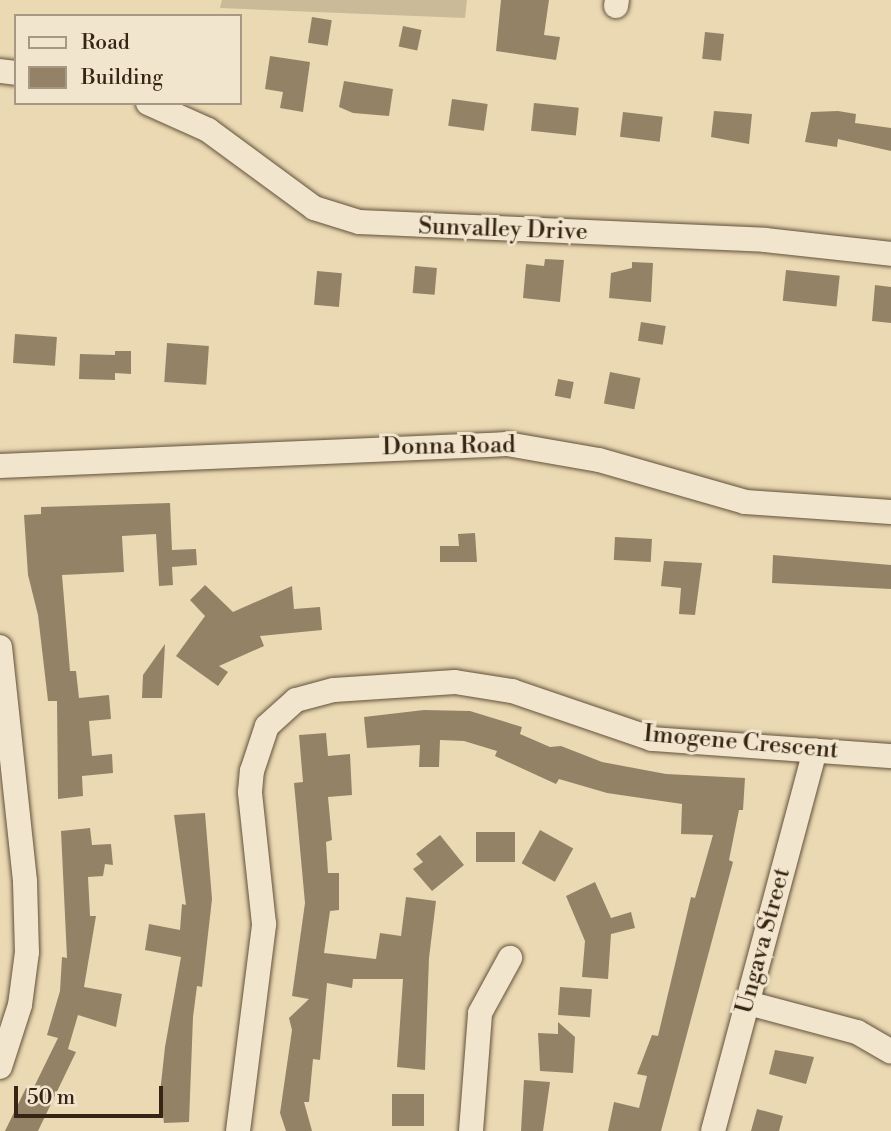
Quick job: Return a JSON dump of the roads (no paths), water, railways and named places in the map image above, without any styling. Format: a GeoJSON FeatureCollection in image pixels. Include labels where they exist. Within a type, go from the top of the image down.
{"type":"FeatureCollection","features":[{"type":"Feature","properties":{"kind":"street","name":"Sunvalley Drive"},"geometry":{"type":"LineString","coordinates":[[152,105],[208,130],[314,208],[359,222],[765,240],[891,254]]}},
{"type":"Feature","properties":{"kind":"street","name":"Donna Road"},"geometry":{"type":"LineString","coordinates":[[0,466],[507,444],[590,458],[667,484],[752,504],[891,512]]}},
{"type":"Feature","properties":{"kind":"street"},"geometry":{"type":"LineString","coordinates":[[0,647],[25,882],[27,952],[20,1005],[0,1066]]}},
{"type":"Feature","properties":{"kind":"street","name":"Imogene Crescent"},"geometry":{"type":"LineString","coordinates":[[238,1131],[264,924],[250,792],[256,749],[267,726],[286,706],[306,695],[334,690],[455,682],[512,691],[652,739],[891,756]]}},
{"type":"Feature","properties":{"kind":"street","name":"Ungava Street"},"geometry":{"type":"LineString","coordinates":[[713,1131],[815,750]]}},
{"type":"Feature","properties":{"kind":"street"},"geometry":{"type":"LineString","coordinates":[[471,1131],[480,1013],[510,958]]}},
{"type":"Feature","properties":{"kind":"street"},"geometry":{"type":"LineString","coordinates":[[748,1003],[857,1032],[891,1052]]}}]}
